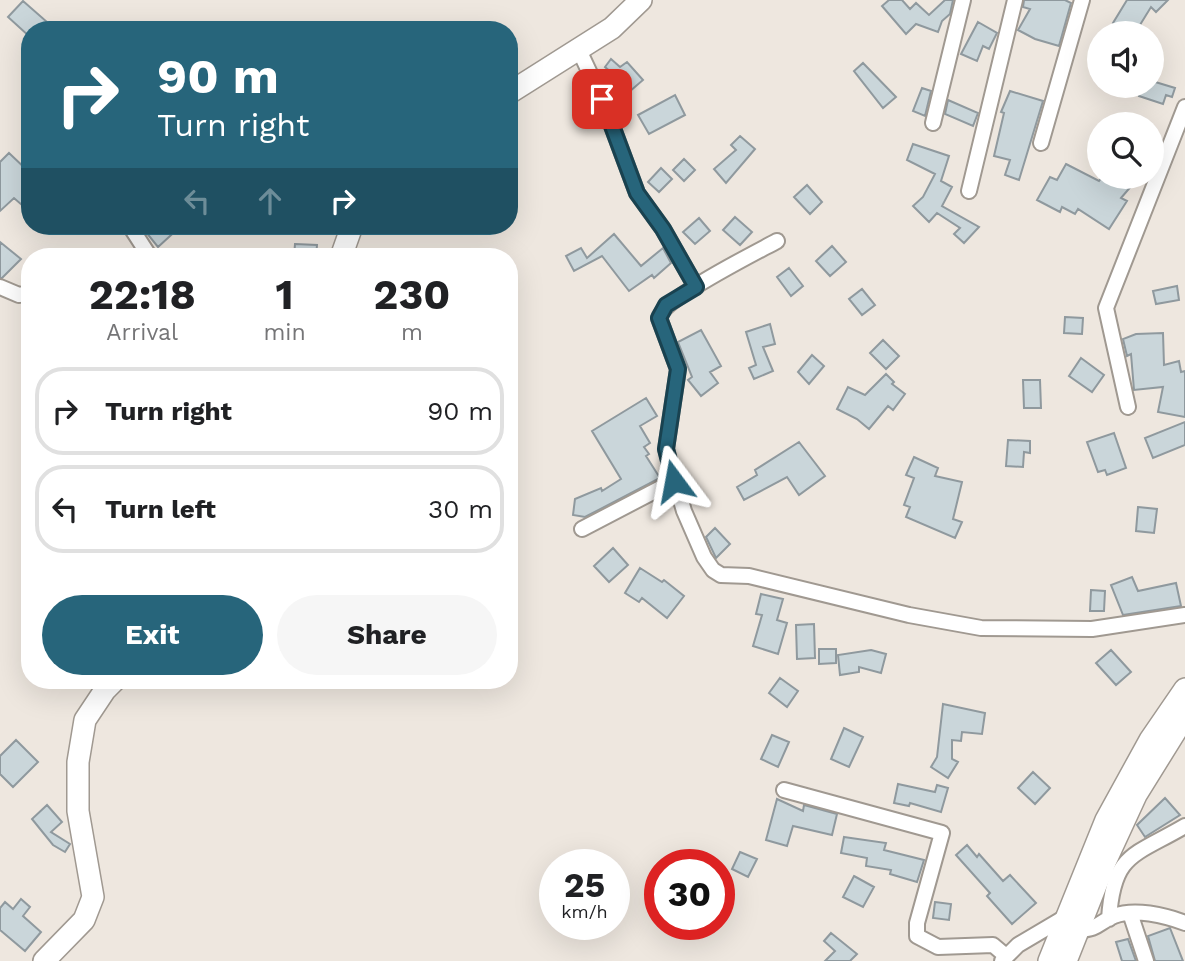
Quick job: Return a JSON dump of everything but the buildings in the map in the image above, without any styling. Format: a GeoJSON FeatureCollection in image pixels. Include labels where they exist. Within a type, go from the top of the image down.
{"type":"FeatureCollection","features":[{"type":"Feature","properties":{"kind":"main road"},"geometry":{"type":"LineString","coordinates":[[518,87],[612,28],[641,0]]}},
{"type":"Feature","properties":{"kind":"main road"},"geometry":{"type":"LineString","coordinates":[[44,961],[84,920],[93,897],[78,811],[78,762],[85,720],[105,689]]}},
{"type":"Feature","properties":{"kind":"main road"},"geometry":{"type":"LineString","coordinates":[[1066,961],[1073,923],[1106,820],[1150,740],[1185,689]]}},
{"type":"Feature","properties":{"kind":"main road"},"geometry":{"type":"LineString","coordinates":[[1049,961],[1073,923],[1136,794],[1185,716]]}},
{"type":"Feature","properties":{"kind":"street"},"geometry":{"type":"LineString","coordinates":[[933,123],[963,0]]}},
{"type":"Feature","properties":{"kind":"street"},"geometry":{"type":"LineString","coordinates":[[969,191],[1015,0]]}},
{"type":"Feature","properties":{"kind":"street"},"geometry":{"type":"LineString","coordinates":[[1041,143],[1083,0]]}},
{"type":"Feature","properties":{"kind":"street"},"geometry":{"type":"LineString","coordinates":[[579,50],[602,99],[637,193],[663,229],[696,287]]}},
{"type":"Feature","properties":{"kind":"street"},"geometry":{"type":"LineString","coordinates":[[1128,407],[1106,308],[1185,107]]}},
{"type":"Feature","properties":{"kind":"street"},"geometry":{"type":"LineString","coordinates":[[777,241],[666,305],[659,318],[678,369],[666,449],[684,511],[704,558],[713,570],[721,575],[749,576],[909,615],[981,628],[1092,629],[1185,615]]}},
{"type":"Feature","properties":{"kind":"street"},"geometry":{"type":"LineString","coordinates":[[0,287],[21,295]]}},
{"type":"Feature","properties":{"kind":"street"},"geometry":{"type":"LineString","coordinates":[[583,529],[674,481]]}},
{"type":"Feature","properties":{"kind":"street"},"geometry":{"type":"LineString","coordinates":[[784,790],[942,833],[917,923],[918,936],[938,947],[993,945],[1004,958],[1018,945],[1073,923],[1094,929],[1109,919],[1130,913],[1172,918],[1185,923]]}},
{"type":"Feature","properties":{"kind":"street"},"geometry":{"type":"LineString","coordinates":[[1109,919],[1116,874],[1129,858],[1185,826]]}},
{"type":"Feature","properties":{"kind":"street"},"geometry":{"type":"LineString","coordinates":[[1130,913],[1146,961]]}},
{"type":"Feature","properties":{"kind":"route"},"geometry":{"type":"LineString","coordinates":[[602,99],[637,193],[663,229],[696,287],[666,305],[659,318],[678,369],[666,449],[674,481]]}}]}
